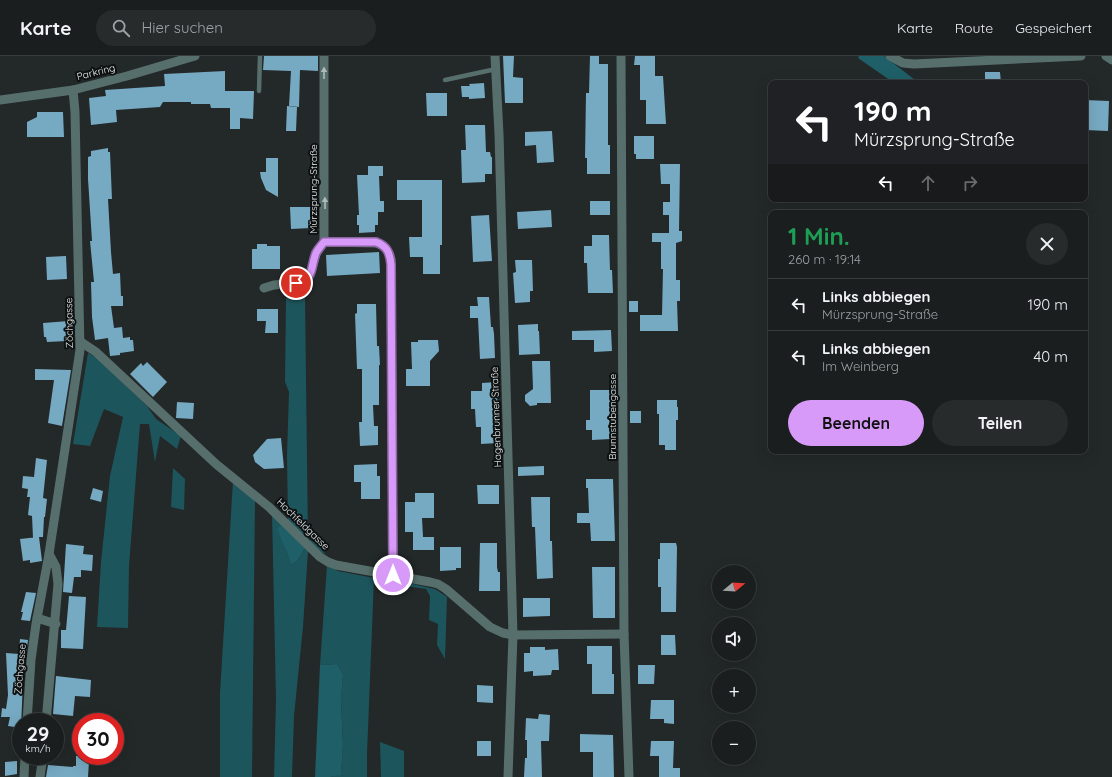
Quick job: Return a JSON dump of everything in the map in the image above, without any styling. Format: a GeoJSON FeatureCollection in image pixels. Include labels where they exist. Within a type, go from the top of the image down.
{"type":"FeatureCollection","features":[{"type":"Feature","properties":{"kind":"street","name":"Parkring"},"geometry":{"type":"LineString","coordinates":[[0,100],[73,90],[195,56]]}},
{"type":"Feature","properties":{"kind":"street","name":"Mürzsprung-Straße"},"geometry":{"type":"LineString","coordinates":[[324,56],[324,242],[376,242],[386,248],[391,259],[393,575]]}},
{"type":"Feature","properties":{"kind":"street","name":"Hagenbrunner Straße"},"geometry":{"type":"LineString","coordinates":[[495,56],[499,134],[513,635],[508,777]]}},
{"type":"Feature","properties":{"kind":"street","name":"Brunnstubengasse"},"geometry":{"type":"LineString","coordinates":[[621,56],[624,634],[629,777]]}},
{"type":"Feature","properties":{"kind":"street"},"geometry":{"type":"LineString","coordinates":[[890,56],[903,63],[914,64],[1081,56]]}},
{"type":"Feature","properties":{"kind":"street"},"geometry":{"type":"LineString","coordinates":[[1106,56],[1112,60]]}},
{"type":"Feature","properties":{"kind":"street","name":"Zöchgasse"},"geometry":{"type":"LineString","coordinates":[[28,713],[31,660],[78,368],[80,342],[75,112],[73,90]]}},
{"type":"Feature","properties":{"kind":"street"},"geometry":{"type":"LineString","coordinates":[[264,288],[306,280],[310,275],[316,254],[324,242]]}},
{"type":"Feature","properties":{"kind":"street","name":"Hochfeldgasse"},"geometry":{"type":"LineString","coordinates":[[80,342],[96,352],[222,469],[269,507],[320,557],[328,562],[336,565],[438,584],[490,627],[513,635],[624,634]]}},
{"type":"Feature","properties":{"kind":"street"},"geometry":{"type":"LineString","coordinates":[[47,713],[58,601],[58,575],[56,567],[49,554]]}},
{"type":"Feature","properties":{"kind":"street"},"geometry":{"type":"LineString","coordinates":[[42,587],[53,595],[58,601]]}},
{"type":"Feature","properties":{"kind":"street"},"geometry":{"type":"LineString","coordinates":[[37,618],[56,624]]}},
{"type":"Feature","properties":{"kind":"street"},"geometry":{"type":"LineString","coordinates":[[24,777],[25,765]]}},
{"type":"Feature","properties":{"kind":"street"},"geometry":{"type":"LineString","coordinates":[[40,777],[42,765]]}},
{"type":"Feature","properties":{"kind":"lane"},"geometry":{"type":"LineString","coordinates":[[259,91],[260,56]]}},
{"type":"Feature","properties":{"kind":"lane"},"geometry":{"type":"LineString","coordinates":[[445,80],[496,69]]}},
{"type":"Feature","properties":{"kind":"shaded area"},"geometry":{"type":"Polygon","coordinates":[[[859,56],[884,56],[915,80],[890,80],[858,58],[859,56]]]}},
{"type":"Feature","properties":{"kind":"shaded area"},"geometry":{"type":"Polygon","coordinates":[[[305,297],[308,539],[318,544],[326,555],[316,548],[288,522],[287,455],[289,392],[285,382],[286,298],[305,297]]]}},
{"type":"Feature","properties":{"kind":"shaded area"},"geometry":{"type":"Polygon","coordinates":[[[88,353],[97,358],[147,406],[156,419],[181,436],[177,449],[160,436],[155,462],[149,424],[140,424],[129,566],[128,628],[97,627],[101,562],[110,476],[123,417],[104,409],[90,446],[73,444],[88,353]]]}},
{"type":"Feature","properties":{"kind":"shaded area"},"geometry":{"type":"Polygon","coordinates":[[[173,468],[185,479],[184,510],[171,507],[173,468]]]}},
{"type":"Feature","properties":{"kind":"shaded area"},"geometry":{"type":"Polygon","coordinates":[[[233,481],[255,498],[252,777],[220,777],[220,693],[233,481]]]}},
{"type":"Feature","properties":{"kind":"shaded area"},"geometry":{"type":"Polygon","coordinates":[[[272,514],[283,524],[286,550],[291,565],[298,560],[305,548],[308,551],[303,627],[294,716],[292,777],[274,777],[276,700],[272,514]]]}},
{"type":"Feature","properties":{"kind":"shaded area"},"geometry":{"type":"Polygon","coordinates":[[[283,524],[305,548],[298,560],[291,565],[277,529],[283,524]]]}},
{"type":"Feature","properties":{"kind":"shaded area"},"geometry":{"type":"Polygon","coordinates":[[[327,565],[338,571],[374,578],[367,777],[330,777],[341,774],[343,745],[341,700],[343,674],[337,664],[320,665],[327,565]]]}},
{"type":"Feature","properties":{"kind":"shaded area"},"geometry":{"type":"Polygon","coordinates":[[[404,582],[435,589],[447,597],[445,659],[437,645],[438,624],[429,620],[430,596],[426,589],[405,586],[404,582]]]}},
{"type":"Feature","properties":{"kind":"shaded area"},"geometry":{"type":"Polygon","coordinates":[[[337,664],[343,674],[341,700],[343,745],[341,775],[315,777],[320,665],[337,664]]]}},
{"type":"Feature","properties":{"kind":"shaded area"},"geometry":{"type":"Polygon","coordinates":[[[380,742],[404,751],[404,777],[381,777],[380,742]]]}},
{"type":"Feature","properties":{"kind":"building"},"geometry":{"type":"Polygon","coordinates":[[[264,56],[318,56],[318,71],[300,70],[299,107],[289,106],[291,71],[263,70],[264,56]]]}},
{"type":"Feature","properties":{"kind":"building"},"geometry":{"type":"Polygon","coordinates":[[[503,56],[514,56],[513,77],[523,78],[523,103],[505,103],[503,56]]]}},
{"type":"Feature","properties":{"kind":"building"},"geometry":{"type":"Polygon","coordinates":[[[590,56],[599,56],[599,64],[608,64],[608,145],[610,145],[610,174],[587,174],[587,158],[585,158],[586,93],[589,93],[590,56]]]}},
{"type":"Feature","properties":{"kind":"building"},"geometry":{"type":"Polygon","coordinates":[[[635,56],[655,56],[655,76],[663,76],[666,124],[646,124],[646,100],[640,100],[640,65],[634,65],[635,56]]]}},
{"type":"Feature","properties":{"kind":"building"},"geometry":{"type":"Polygon","coordinates":[[[225,71],[225,91],[254,91],[253,119],[240,118],[240,129],[230,129],[230,108],[211,108],[210,104],[191,104],[191,102],[163,102],[160,107],[116,110],[117,122],[91,125],[89,98],[106,96],[105,90],[165,86],[164,74],[225,71]]]}},
{"type":"Feature","properties":{"kind":"building"},"geometry":{"type":"Polygon","coordinates":[[[985,72],[1000,72],[1001,80],[985,80],[985,72]]]}},
{"type":"Feature","properties":{"kind":"building"},"geometry":{"type":"Polygon","coordinates":[[[484,83],[485,98],[469,99],[469,97],[462,97],[461,86],[484,83]]]}},
{"type":"Feature","properties":{"kind":"building"},"geometry":{"type":"Polygon","coordinates":[[[426,93],[447,93],[447,116],[427,116],[426,93]]]}},
{"type":"Feature","properties":{"kind":"building"},"geometry":{"type":"Polygon","coordinates":[[[1088,100],[1109,101],[1108,131],[1088,130],[1088,100]]]}},
{"type":"Feature","properties":{"kind":"building"},"geometry":{"type":"Polygon","coordinates":[[[287,106],[297,107],[296,131],[286,131],[287,106]]]}},
{"type":"Feature","properties":{"kind":"building"},"geometry":{"type":"Polygon","coordinates":[[[37,112],[63,112],[64,137],[27,137],[27,122],[37,117],[37,112]]]}},
{"type":"Feature","properties":{"kind":"building"},"geometry":{"type":"Polygon","coordinates":[[[465,125],[485,125],[486,152],[490,152],[492,157],[492,174],[485,174],[485,182],[462,183],[461,150],[466,150],[465,125]]]}},
{"type":"Feature","properties":{"kind":"building"},"geometry":{"type":"Polygon","coordinates":[[[552,131],[554,162],[537,163],[536,145],[525,146],[525,132],[552,131]]]}},
{"type":"Feature","properties":{"kind":"building"},"geometry":{"type":"Polygon","coordinates":[[[634,136],[654,136],[654,159],[636,159],[636,154],[634,154],[634,136]]]}},
{"type":"Feature","properties":{"kind":"building"},"geometry":{"type":"Polygon","coordinates":[[[108,148],[108,152],[110,152],[112,199],[108,199],[113,274],[120,273],[121,296],[123,296],[123,306],[111,306],[114,328],[122,327],[123,338],[130,337],[130,340],[133,340],[134,351],[110,356],[108,338],[95,340],[92,317],[91,282],[94,282],[90,241],[92,241],[88,179],[88,157],[91,156],[91,151],[108,148]]]}},
{"type":"Feature","properties":{"kind":"building"},"geometry":{"type":"Polygon","coordinates":[[[266,158],[278,158],[278,197],[266,190],[261,178],[260,172],[266,172],[266,158]]]}},
{"type":"Feature","properties":{"kind":"building"},"geometry":{"type":"Polygon","coordinates":[[[660,164],[680,164],[679,231],[682,231],[682,241],[676,243],[676,280],[680,280],[680,301],[677,301],[678,331],[640,331],[640,315],[662,315],[663,269],[661,269],[661,242],[652,242],[652,233],[669,233],[669,215],[663,215],[663,202],[670,202],[670,184],[661,184],[660,164]]]}},
{"type":"Feature","properties":{"kind":"building"},"geometry":{"type":"Polygon","coordinates":[[[368,166],[383,166],[383,176],[379,176],[380,201],[384,201],[384,212],[378,212],[378,225],[375,225],[375,232],[359,233],[359,225],[357,225],[357,215],[359,215],[357,175],[368,175],[368,166]]]}},
{"type":"Feature","properties":{"kind":"building"},"geometry":{"type":"Polygon","coordinates":[[[397,180],[442,180],[442,245],[440,245],[440,274],[423,274],[423,257],[410,257],[409,237],[422,237],[422,200],[397,200],[397,180]]]}},
{"type":"Feature","properties":{"kind":"building"},"geometry":{"type":"Polygon","coordinates":[[[590,201],[610,201],[610,215],[590,215],[590,201]]]}},
{"type":"Feature","properties":{"kind":"building"},"geometry":{"type":"Polygon","coordinates":[[[290,207],[311,207],[311,228],[291,229],[290,207]]]}},
{"type":"Feature","properties":{"kind":"building"},"geometry":{"type":"Polygon","coordinates":[[[551,210],[552,227],[518,229],[517,212],[551,210]]]}},
{"type":"Feature","properties":{"kind":"building"},"geometry":{"type":"Polygon","coordinates":[[[489,215],[492,261],[473,262],[471,216],[489,215]]]}},
{"type":"Feature","properties":{"kind":"building"},"geometry":{"type":"Polygon","coordinates":[[[592,235],[609,235],[610,270],[612,270],[613,293],[588,293],[587,263],[584,263],[584,246],[592,246],[592,235]]]}},
{"type":"Feature","properties":{"kind":"building"},"geometry":{"type":"Polygon","coordinates":[[[257,244],[280,246],[280,269],[252,269],[252,249],[257,249],[257,244]]]}},
{"type":"Feature","properties":{"kind":"building"},"geometry":{"type":"Polygon","coordinates":[[[379,252],[380,273],[327,276],[326,255],[379,252]]]}},
{"type":"Feature","properties":{"kind":"building"},"geometry":{"type":"Polygon","coordinates":[[[66,256],[67,279],[47,280],[46,257],[66,256]]]}},
{"type":"Feature","properties":{"kind":"building"},"geometry":{"type":"Polygon","coordinates":[[[515,260],[532,260],[533,291],[530,291],[530,302],[515,303],[513,273],[516,272],[515,260]]]}},
{"type":"Feature","properties":{"kind":"building"},"geometry":{"type":"Polygon","coordinates":[[[477,297],[489,297],[491,327],[493,327],[494,334],[495,358],[480,359],[478,318],[470,318],[470,306],[478,306],[477,297]]]}},
{"type":"Feature","properties":{"kind":"building"},"geometry":{"type":"Polygon","coordinates":[[[629,301],[638,301],[638,312],[629,312],[629,301]]]}},
{"type":"Feature","properties":{"kind":"building"},"geometry":{"type":"Polygon","coordinates":[[[357,304],[376,304],[377,346],[379,346],[380,365],[379,405],[373,405],[374,426],[378,426],[378,445],[360,446],[359,422],[362,422],[362,369],[357,369],[355,314],[357,313],[357,304]]]}},
{"type":"Feature","properties":{"kind":"building"},"geometry":{"type":"Polygon","coordinates":[[[257,309],[278,309],[278,333],[265,333],[266,321],[257,321],[257,309]]]}},
{"type":"Feature","properties":{"kind":"building"},"geometry":{"type":"Polygon","coordinates":[[[69,321],[70,331],[66,332],[67,341],[47,342],[46,337],[44,337],[43,323],[69,321]]]}},
{"type":"Feature","properties":{"kind":"building"},"geometry":{"type":"Polygon","coordinates":[[[538,324],[540,354],[519,355],[518,325],[538,324]]]}},
{"type":"Feature","properties":{"kind":"building"},"geometry":{"type":"Polygon","coordinates":[[[611,330],[612,351],[594,352],[594,340],[572,340],[572,331],[611,330]]]}},
{"type":"Feature","properties":{"kind":"building"},"geometry":{"type":"Polygon","coordinates":[[[418,340],[438,340],[439,351],[430,361],[430,386],[406,386],[406,369],[412,369],[411,342],[418,342],[418,340]]]}},
{"type":"Feature","properties":{"kind":"building"},"geometry":{"type":"Polygon","coordinates":[[[532,361],[550,361],[551,403],[537,403],[537,405],[530,406],[525,401],[525,395],[533,389],[532,361]]]}},
{"type":"Feature","properties":{"kind":"building"},"geometry":{"type":"Polygon","coordinates":[[[147,362],[167,382],[153,397],[130,374],[141,363],[143,366],[147,362]]]}},
{"type":"Feature","properties":{"kind":"building"},"geometry":{"type":"Polygon","coordinates":[[[35,369],[71,370],[62,426],[48,423],[54,380],[35,380],[35,369]]]}},
{"type":"Feature","properties":{"kind":"building"},"geometry":{"type":"Polygon","coordinates":[[[497,382],[498,443],[481,444],[481,427],[476,427],[475,409],[471,409],[471,391],[482,391],[482,383],[497,382]]]}},
{"type":"Feature","properties":{"kind":"building"},"geometry":{"type":"Polygon","coordinates":[[[590,390],[610,390],[611,439],[592,440],[592,430],[586,430],[586,420],[590,420],[590,390]]]}},
{"type":"Feature","properties":{"kind":"building"},"geometry":{"type":"Polygon","coordinates":[[[657,400],[677,400],[678,420],[676,420],[676,450],[665,450],[665,445],[659,445],[659,414],[657,414],[657,400]]]}},
{"type":"Feature","properties":{"kind":"building"},"geometry":{"type":"Polygon","coordinates":[[[177,402],[194,403],[193,419],[176,418],[177,402]]]}},
{"type":"Feature","properties":{"kind":"building"},"geometry":{"type":"Polygon","coordinates":[[[630,411],[641,411],[641,423],[630,423],[630,411]]]}},
{"type":"Feature","properties":{"kind":"building"},"geometry":{"type":"Polygon","coordinates":[[[281,438],[284,468],[264,469],[255,462],[253,455],[267,439],[281,438]]]}},
{"type":"Feature","properties":{"kind":"building"},"geometry":{"type":"Polygon","coordinates":[[[36,458],[47,460],[43,498],[47,499],[43,537],[39,537],[42,561],[30,563],[30,560],[23,561],[20,539],[33,538],[32,516],[28,515],[30,497],[27,497],[28,489],[22,488],[23,476],[34,477],[36,458]]]}},
{"type":"Feature","properties":{"kind":"building"},"geometry":{"type":"Polygon","coordinates":[[[377,464],[377,476],[380,476],[380,499],[361,499],[361,482],[354,482],[354,465],[377,464]]]}},
{"type":"Feature","properties":{"kind":"building"},"geometry":{"type":"Polygon","coordinates":[[[544,466],[544,475],[518,476],[518,467],[544,466]]]}},
{"type":"Feature","properties":{"kind":"building"},"geometry":{"type":"Polygon","coordinates":[[[586,479],[613,479],[615,541],[591,541],[590,523],[577,523],[577,513],[589,513],[588,488],[586,488],[586,479]]]}},
{"type":"Feature","properties":{"kind":"building"},"geometry":{"type":"Polygon","coordinates":[[[477,485],[499,485],[499,504],[478,504],[477,485]]]}},
{"type":"Feature","properties":{"kind":"building"},"geometry":{"type":"Polygon","coordinates":[[[93,488],[103,491],[101,502],[90,499],[93,488]]]}},
{"type":"Feature","properties":{"kind":"building"},"geometry":{"type":"Polygon","coordinates":[[[415,493],[434,493],[434,518],[422,518],[423,537],[434,537],[434,550],[413,550],[413,532],[405,532],[405,502],[415,502],[415,493]]]}},
{"type":"Feature","properties":{"kind":"building"},"geometry":{"type":"Polygon","coordinates":[[[531,497],[550,497],[550,541],[552,541],[553,578],[537,579],[535,527],[532,527],[531,497]]]}},
{"type":"Feature","properties":{"kind":"building"},"geometry":{"type":"Polygon","coordinates":[[[480,543],[497,543],[497,567],[498,572],[500,572],[500,591],[479,591],[480,543]]]}},
{"type":"Feature","properties":{"kind":"building"},"geometry":{"type":"Polygon","coordinates":[[[660,543],[676,543],[677,547],[676,612],[661,612],[661,587],[658,587],[658,559],[660,559],[660,543]]]}},
{"type":"Feature","properties":{"kind":"building"},"geometry":{"type":"Polygon","coordinates":[[[66,544],[84,546],[83,554],[93,555],[92,571],[81,570],[81,577],[74,577],[72,593],[63,592],[66,544]]]}},
{"type":"Feature","properties":{"kind":"building"},"geometry":{"type":"Polygon","coordinates":[[[440,547],[461,547],[461,568],[456,568],[456,570],[440,571],[440,547]]]}},
{"type":"Feature","properties":{"kind":"building"},"geometry":{"type":"Polygon","coordinates":[[[592,567],[615,567],[615,618],[593,618],[592,567]]]}},
{"type":"Feature","properties":{"kind":"building"},"geometry":{"type":"Polygon","coordinates":[[[26,592],[36,593],[30,621],[21,620],[23,612],[21,612],[26,592]]]}},
{"type":"Feature","properties":{"kind":"building"},"geometry":{"type":"Polygon","coordinates":[[[69,596],[86,597],[83,649],[61,648],[61,630],[66,630],[69,596]]]}},
{"type":"Feature","properties":{"kind":"building"},"geometry":{"type":"Polygon","coordinates":[[[523,598],[550,598],[550,616],[523,617],[523,598]]]}},
{"type":"Feature","properties":{"kind":"building"},"geometry":{"type":"Polygon","coordinates":[[[661,635],[675,635],[676,655],[661,655],[661,635]]]}},
{"type":"Feature","properties":{"kind":"building"},"geometry":{"type":"Polygon","coordinates":[[[20,639],[28,640],[26,655],[24,655],[22,713],[12,713],[12,727],[8,726],[10,717],[1,717],[2,708],[6,709],[8,695],[6,653],[19,654],[20,639]]]}},
{"type":"Feature","properties":{"kind":"building"},"geometry":{"type":"Polygon","coordinates":[[[587,646],[612,646],[614,694],[592,694],[592,664],[587,664],[587,646]]]}},
{"type":"Feature","properties":{"kind":"building"},"geometry":{"type":"Polygon","coordinates":[[[530,647],[545,647],[545,650],[558,649],[559,670],[552,670],[551,675],[533,676],[533,671],[524,672],[524,653],[530,653],[530,647]]]}},
{"type":"Feature","properties":{"kind":"building"},"geometry":{"type":"Polygon","coordinates":[[[638,665],[655,665],[654,684],[638,684],[638,665]]]}},
{"type":"Feature","properties":{"kind":"building"},"geometry":{"type":"Polygon","coordinates":[[[56,676],[91,680],[90,697],[75,696],[72,716],[64,715],[64,713],[53,713],[56,676]]]}},
{"type":"Feature","properties":{"kind":"building"},"geometry":{"type":"Polygon","coordinates":[[[477,685],[493,686],[493,703],[477,702],[477,685]]]}},
{"type":"Feature","properties":{"kind":"building"},"geometry":{"type":"Polygon","coordinates":[[[651,700],[674,700],[674,724],[664,723],[664,719],[650,719],[651,700]]]}},
{"type":"Feature","properties":{"kind":"building"},"geometry":{"type":"Polygon","coordinates":[[[539,714],[550,715],[549,741],[541,741],[542,777],[524,777],[525,758],[527,758],[527,740],[525,740],[526,718],[538,719],[539,714]]]}},
{"type":"Feature","properties":{"kind":"building"},"geometry":{"type":"Polygon","coordinates":[[[580,734],[613,735],[614,777],[593,777],[593,752],[580,752],[580,734]]]}},
{"type":"Feature","properties":{"kind":"building"},"geometry":{"type":"Polygon","coordinates":[[[477,741],[491,741],[491,756],[477,756],[477,741]]]}},
{"type":"Feature","properties":{"kind":"building"},"geometry":{"type":"Polygon","coordinates":[[[651,741],[674,741],[673,768],[680,768],[680,777],[659,777],[659,756],[650,756],[651,741]]]}},
{"type":"Feature","properties":{"kind":"building"},"geometry":{"type":"Polygon","coordinates":[[[12,761],[12,765],[17,765],[17,774],[5,776],[5,762],[12,761]]]}},
{"type":"Feature","properties":{"kind":"building"},"geometry":{"type":"Polygon","coordinates":[[[48,765],[89,765],[88,777],[46,777],[48,765]]]}},
{"type":"Feature","properties":{"kind":"route"},"geometry":{"type":"LineString","coordinates":[[296,283],[306,280],[310,275],[316,254],[324,242],[376,242],[386,248],[391,259],[393,575]]}}]}
